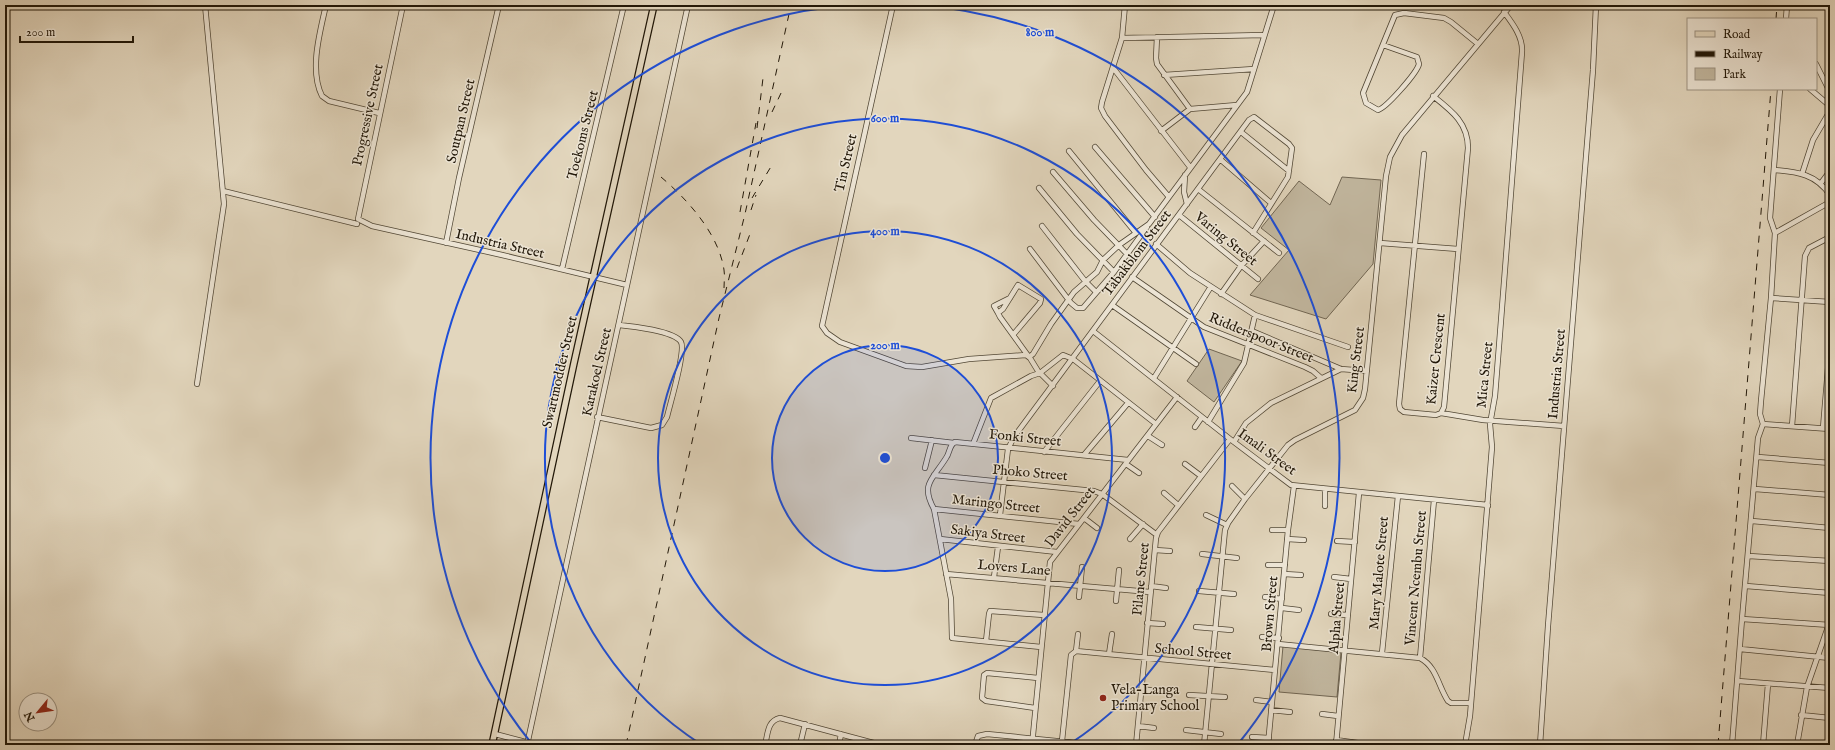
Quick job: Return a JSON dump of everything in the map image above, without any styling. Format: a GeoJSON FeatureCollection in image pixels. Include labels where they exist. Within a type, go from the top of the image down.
{"type":"FeatureCollection","features":[{"type":"Feature","properties":{"kind":"main road","name":"Swartmodder Street"},"geometry":{"type":"LineString","coordinates":[[492,745],[654,5]]}},
{"type":"Feature","properties":{"kind":"street"},"geometry":{"type":"LineString","coordinates":[[196,384],[224,211],[205,5]]}},
{"type":"Feature","properties":{"kind":"street"},"geometry":{"type":"LineString","coordinates":[[326,5],[316,53],[318,84],[322,96],[329,101],[380,113]]}},
{"type":"Feature","properties":{"kind":"street","name":"Progressive Street"},"geometry":{"type":"LineString","coordinates":[[367,225],[358,219],[358,215],[403,5]]}},
{"type":"Feature","properties":{"kind":"street","name":"Soutpan Street"},"geometry":{"type":"LineString","coordinates":[[446,243],[463,161],[499,5]]}},
{"type":"Feature","properties":{"kind":"street","name":"Toekoms Street"},"geometry":{"type":"LineString","coordinates":[[562,269],[624,5]]}},
{"type":"Feature","properties":{"kind":"street","name":"Karakoel Street"},"geometry":{"type":"LineString","coordinates":[[527,744],[688,5]]}},
{"type":"Feature","properties":{"kind":"street","name":"Tin Street"},"geometry":{"type":"LineString","coordinates":[[893,5],[822,326],[827,333],[840,342],[906,366],[922,367],[969,359],[1024,355],[1029,356]]}},
{"type":"Feature","properties":{"kind":"street"},"geometry":{"type":"LineString","coordinates":[[1125,5],[1122,38],[1116,55],[1114,69],[1102,102],[1103,112],[1146,170],[1169,197]]}},
{"type":"Feature","properties":{"kind":"street"},"geometry":{"type":"LineString","coordinates":[[1030,248],[1068,299],[1077,308],[1083,308],[1114,272],[1249,87],[1274,5]]}},
{"type":"Feature","properties":{"kind":"street","name":"King Street"},"geometry":{"type":"LineString","coordinates":[[1204,745],[1226,525],[1291,442],[1348,414],[1357,408],[1363,398],[1386,176],[1390,157],[1402,135],[1433,96],[1511,5]]}},
{"type":"Feature","properties":{"kind":"street","name":"Industria Street"},"geometry":{"type":"LineString","coordinates":[[1540,745],[1594,54],[1596,5]]}},
{"type":"Feature","properties":{"kind":"street"},"geometry":{"type":"LineString","coordinates":[[1787,5],[1787,18]]}},
{"type":"Feature","properties":{"kind":"street","name":"Mica Street"},"geometry":{"type":"LineString","coordinates":[[1465,745],[1471,703],[1488,505],[1492,447],[1491,420],[1495,396],[1522,52],[1520,36],[1504,12]]}},
{"type":"Feature","properties":{"kind":"street"},"geometry":{"type":"LineString","coordinates":[[1383,45],[1417,57],[1419,64],[1386,105],[1378,110],[1366,103],[1363,93],[1394,17],[1397,14],[1404,13],[1444,18],[1478,44]]}},
{"type":"Feature","properties":{"kind":"street"},"geometry":{"type":"LineString","coordinates":[[1122,38],[1264,35]]}},
{"type":"Feature","properties":{"kind":"street"},"geometry":{"type":"LineString","coordinates":[[1157,37],[1156,62],[1190,109]]}},
{"type":"Feature","properties":{"kind":"street"},"geometry":{"type":"LineString","coordinates":[[1817,66],[1830,92]]}},
{"type":"Feature","properties":{"kind":"street"},"geometry":{"type":"LineString","coordinates":[[1114,69],[1190,167]]}},
{"type":"Feature","properties":{"kind":"street"},"geometry":{"type":"LineString","coordinates":[[1164,75],[1254,69]]}},
{"type":"Feature","properties":{"kind":"street"},"geometry":{"type":"LineString","coordinates":[[1732,745],[1742,619],[1758,457],[1758,438],[1763,424],[1760,414],[1772,298],[1776,233],[1770,218],[1780,90]]}},
{"type":"Feature","properties":{"kind":"street"},"geometry":{"type":"LineString","coordinates":[[1811,90],[1816,96],[1830,106]]}},
{"type":"Feature","properties":{"kind":"street","name":"Kaizer Crescent"},"geometry":{"type":"LineString","coordinates":[[1424,154],[1400,407],[1401,410],[1405,412],[1436,415],[1441,413],[1444,407],[1468,140],[1464,127],[1458,118],[1433,96]]}},
{"type":"Feature","properties":{"kind":"street"},"geometry":{"type":"LineString","coordinates":[[1161,131],[1190,109],[1237,105]]}},
{"type":"Feature","properties":{"kind":"street"},"geometry":{"type":"LineString","coordinates":[[1802,174],[1814,140],[1830,111]]}},
{"type":"Feature","properties":{"kind":"street","name":"Tabakblom Street"},"geometry":{"type":"LineString","coordinates":[[1008,449],[1014,437],[1156,244],[1221,160],[1249,120],[1254,118],[1289,144],[1292,148],[1292,153],[1289,171]]}},
{"type":"Feature","properties":{"kind":"street"},"geometry":{"type":"LineString","coordinates":[[1241,132],[1289,171],[1287,180],[1253,232]]}},
{"type":"Feature","properties":{"kind":"street"},"geometry":{"type":"LineString","coordinates":[[1095,147],[1155,217]]}},
{"type":"Feature","properties":{"kind":"street"},"geometry":{"type":"LineString","coordinates":[[1069,151],[1136,233]]}},
{"type":"Feature","properties":{"kind":"street"},"geometry":{"type":"LineString","coordinates":[[1221,160],[1272,203]]}},
{"type":"Feature","properties":{"kind":"street"},"geometry":{"type":"LineString","coordinates":[[1774,170],[1802,174],[1813,178],[1821,183],[1830,195]]}},
{"type":"Feature","properties":{"kind":"street"},"geometry":{"type":"LineString","coordinates":[[1821,183],[1830,171]]}},
{"type":"Feature","properties":{"kind":"street"},"geometry":{"type":"LineString","coordinates":[[1053,172],[1094,220],[1127,254]]}},
{"type":"Feature","properties":{"kind":"street"},"geometry":{"type":"LineString","coordinates":[[1186,173],[1184,192],[1187,204]]}},
{"type":"Feature","properties":{"kind":"street"},"geometry":{"type":"LineString","coordinates":[[1039,188],[1077,234],[1114,272]]}},
{"type":"Feature","properties":{"kind":"street"},"geometry":{"type":"LineString","coordinates":[[1198,189],[1279,253]]}},
{"type":"Feature","properties":{"kind":"street"},"geometry":{"type":"LineString","coordinates":[[223,191],[357,224]]}},
{"type":"Feature","properties":{"kind":"street"},"geometry":{"type":"LineString","coordinates":[[1776,233],[1830,202]]}},
{"type":"Feature","properties":{"kind":"street","name":"Varing Street"},"geometry":{"type":"LineString","coordinates":[[1179,215],[1258,279]]}},
{"type":"Feature","properties":{"kind":"street"},"geometry":{"type":"LineString","coordinates":[[1029,356],[1033,354],[1050,324],[1068,299],[1085,281],[1097,272],[1102,260],[1149,224]]}},
{"type":"Feature","properties":{"kind":"street","name":"Industria Street"},"geometry":{"type":"LineString","coordinates":[[367,225],[627,285]]}},
{"type":"Feature","properties":{"kind":"street"},"geometry":{"type":"LineString","coordinates":[[1042,226],[1085,281],[1096,292]]}},
{"type":"Feature","properties":{"kind":"street"},"geometry":{"type":"LineString","coordinates":[[1792,426],[1806,253],[1811,247],[1830,237]]}},
{"type":"Feature","properties":{"kind":"street"},"geometry":{"type":"LineString","coordinates":[[1221,294],[1241,266],[1264,241]]}},
{"type":"Feature","properties":{"kind":"street"},"geometry":{"type":"LineString","coordinates":[[1380,243],[1415,244],[1458,249]]}},
{"type":"Feature","properties":{"kind":"street"},"geometry":{"type":"LineString","coordinates":[[1156,244],[1210,288],[1255,315],[1348,347]]}},
{"type":"Feature","properties":{"kind":"street","name":"Ridderspoor Street"},"geometry":{"type":"LineString","coordinates":[[1132,277],[1191,320],[1210,330],[1305,367],[1313,371],[1321,378]]}},
{"type":"Feature","properties":{"kind":"street"},"geometry":{"type":"LineString","coordinates":[[998,313],[1012,297],[1018,284],[1041,299],[1040,303],[1013,335]]}},
{"type":"Feature","properties":{"kind":"street"},"geometry":{"type":"LineString","coordinates":[[1154,378],[1210,288]]}},
{"type":"Feature","properties":{"kind":"street"},"geometry":{"type":"LineString","coordinates":[[1012,297],[994,306],[1029,356],[1034,366],[1053,386]]}},
{"type":"Feature","properties":{"kind":"street"},"geometry":{"type":"LineString","coordinates":[[1772,298],[1830,302]]}},
{"type":"Feature","properties":{"kind":"street"},"geometry":{"type":"LineString","coordinates":[[1112,305],[1196,364]]}},
{"type":"Feature","properties":{"kind":"street"},"geometry":{"type":"LineString","coordinates":[[1208,422],[1240,372],[1246,359],[1255,315]]}},
{"type":"Feature","properties":{"kind":"street"},"geometry":{"type":"LineString","coordinates":[[598,417],[651,428],[662,425],[667,417],[682,357],[682,345],[676,337],[666,333],[619,325]]}},
{"type":"Feature","properties":{"kind":"street","name":"Imali Street"},"geometry":{"type":"LineString","coordinates":[[1093,331],[1154,378],[1176,398],[1294,486],[1488,505]]}},
{"type":"Feature","properties":{"kind":"street"},"geometry":{"type":"LineString","coordinates":[[1252,331],[1342,369],[1367,371]]}},
{"type":"Feature","properties":{"kind":"street"},"geometry":{"type":"LineString","coordinates":[[1823,428],[1830,344]]}},
{"type":"Feature","properties":{"kind":"street"},"geometry":{"type":"LineString","coordinates":[[973,444],[991,398],[1031,376],[1040,373],[1061,356],[1073,358],[1156,424]]}},
{"type":"Feature","properties":{"kind":"street","name":"Pilane Street"},"geometry":{"type":"LineString","coordinates":[[1136,745],[1150,592],[1157,535],[1201,476],[1246,423],[1271,403],[1342,369]]}},
{"type":"Feature","properties":{"kind":"street"},"geometry":{"type":"LineString","coordinates":[[1044,452],[1100,381]]}},
{"type":"Feature","properties":{"kind":"street","name":"David Street"},"geometry":{"type":"LineString","coordinates":[[1032,745],[1049,563],[1176,398]]}},
{"type":"Feature","properties":{"kind":"street"},"geometry":{"type":"LineString","coordinates":[[1084,455],[1128,402]]}},
{"type":"Feature","properties":{"kind":"street"},"geometry":{"type":"LineString","coordinates":[[1441,413],[1491,420],[1564,426]]}},
{"type":"Feature","properties":{"kind":"street"},"geometry":{"type":"LineString","coordinates":[[1194,428],[1202,417]]}},
{"type":"Feature","properties":{"kind":"street"},"geometry":{"type":"LineString","coordinates":[[1763,424],[1830,429]]}},
{"type":"Feature","properties":{"kind":"street"},"geometry":{"type":"LineString","coordinates":[[1148,436],[1162,445]]}},
{"type":"Feature","properties":{"kind":"street","name":"Fonki Street"},"geometry":{"type":"LineString","coordinates":[[911,438],[1008,449],[1084,455],[1127,462]]}},
{"type":"Feature","properties":{"kind":"street"},"geometry":{"type":"LineString","coordinates":[[925,468],[932,440]]}},
{"type":"Feature","properties":{"kind":"street"},"geometry":{"type":"LineString","coordinates":[[954,443],[946,458],[928,482],[927,489],[928,499],[934,508],[951,600],[952,638],[1041,646]]}},
{"type":"Feature","properties":{"kind":"street"},"geometry":{"type":"LineString","coordinates":[[1000,515],[1008,449]]}},
{"type":"Feature","properties":{"kind":"street"},"geometry":{"type":"LineString","coordinates":[[1758,457],[1830,463]]}},
{"type":"Feature","properties":{"kind":"street"},"geometry":{"type":"LineString","coordinates":[[1127,462],[1139,473]]}},
{"type":"Feature","properties":{"kind":"street"},"geometry":{"type":"LineString","coordinates":[[1186,464],[1201,476]]}},
{"type":"Feature","properties":{"kind":"street","name":"Phoko Street"},"geometry":{"type":"LineString","coordinates":[[935,473],[1004,482],[1090,490],[1102,494],[1157,535]]}},
{"type":"Feature","properties":{"kind":"street"},"geometry":{"type":"LineString","coordinates":[[1232,486],[1245,499]]}},
{"type":"Feature","properties":{"kind":"street","name":"Brown Street"},"geometry":{"type":"LineString","coordinates":[[1268,745],[1282,608],[1287,539],[1294,486]]}},
{"type":"Feature","properties":{"kind":"street"},"geometry":{"type":"LineString","coordinates":[[1755,489],[1830,495]]}},
{"type":"Feature","properties":{"kind":"street"},"geometry":{"type":"LineString","coordinates":[[1325,490],[1325,506]]}},
{"type":"Feature","properties":{"kind":"street"},"geometry":{"type":"LineString","coordinates":[[1164,493],[1178,505]]}},
{"type":"Feature","properties":{"kind":"street","name":"Alpha Street"},"geometry":{"type":"LineString","coordinates":[[1336,743],[1359,493]]}},
{"type":"Feature","properties":{"kind":"street","name":"Mary Malote Street"},"geometry":{"type":"LineString","coordinates":[[1382,653],[1398,496]]}},
{"type":"Feature","properties":{"kind":"street","name":"Vincent Ncembu Street"},"geometry":{"type":"LineString","coordinates":[[1420,658],[1434,500]]}},
{"type":"Feature","properties":{"kind":"street","name":"Maringo Street"},"geometry":{"type":"LineString","coordinates":[[934,508],[1079,524]]}},
{"type":"Feature","properties":{"kind":"street"},"geometry":{"type":"LineString","coordinates":[[1206,515],[1226,525]]}},
{"type":"Feature","properties":{"kind":"street"},"geometry":{"type":"LineString","coordinates":[[1084,518],[1096,528]]}},
{"type":"Feature","properties":{"kind":"street"},"geometry":{"type":"LineString","coordinates":[[1752,521],[1830,528]]}},
{"type":"Feature","properties":{"kind":"street"},"geometry":{"type":"LineString","coordinates":[[1130,539],[1143,524]]}},
{"type":"Feature","properties":{"kind":"street"},"geometry":{"type":"LineString","coordinates":[[1272,530],[1288,530]]}},
{"type":"Feature","properties":{"kind":"street","name":"Sakiya Street"},"geometry":{"type":"LineString","coordinates":[[940,539],[998,547],[1057,552]]}},
{"type":"Feature","properties":{"kind":"street"},"geometry":{"type":"LineString","coordinates":[[1287,539],[1304,540]]}},
{"type":"Feature","properties":{"kind":"street"},"geometry":{"type":"LineString","coordinates":[[1338,541],[1355,542]]}},
{"type":"Feature","properties":{"kind":"street"},"geometry":{"type":"LineString","coordinates":[[994,577],[998,547]]}},
{"type":"Feature","properties":{"kind":"street"},"geometry":{"type":"LineString","coordinates":[[1155,550],[1170,551]]}},
{"type":"Feature","properties":{"kind":"street"},"geometry":{"type":"LineString","coordinates":[[1202,554],[1237,558]]}},
{"type":"Feature","properties":{"kind":"street"},"geometry":{"type":"LineString","coordinates":[[1749,556],[1830,560]]}},
{"type":"Feature","properties":{"kind":"street"},"geometry":{"type":"LineString","coordinates":[[1268,565],[1285,565]]}},
{"type":"Feature","properties":{"kind":"street"},"geometry":{"type":"LineString","coordinates":[[1079,597],[1082,567]]}},
{"type":"Feature","properties":{"kind":"street"},"geometry":{"type":"LineString","coordinates":[[1116,601],[1119,570]]}},
{"type":"Feature","properties":{"kind":"street","name":"Lovers Lane"},"geometry":{"type":"LineString","coordinates":[[946,574],[994,577],[1150,592]]}},
{"type":"Feature","properties":{"kind":"street"},"geometry":{"type":"LineString","coordinates":[[1284,574],[1301,576]]}},
{"type":"Feature","properties":{"kind":"street"},"geometry":{"type":"LineString","coordinates":[[1334,577],[1351,579]]}},
{"type":"Feature","properties":{"kind":"street"},"geometry":{"type":"LineString","coordinates":[[1151,586],[1166,588]]}},
{"type":"Feature","properties":{"kind":"street"},"geometry":{"type":"LineString","coordinates":[[1746,586],[1830,593]]}},
{"type":"Feature","properties":{"kind":"street"},"geometry":{"type":"LineString","coordinates":[[1199,591],[1234,594]]}},
{"type":"Feature","properties":{"kind":"street"},"geometry":{"type":"LineString","coordinates":[[1265,597],[1282,599]]}},
{"type":"Feature","properties":{"kind":"street"},"geometry":{"type":"LineString","coordinates":[[1282,608],[1299,610]]}},
{"type":"Feature","properties":{"kind":"street"},"geometry":{"type":"LineString","coordinates":[[986,640],[990,611],[1044,615]]}},
{"type":"Feature","properties":{"kind":"street"},"geometry":{"type":"LineString","coordinates":[[1331,614],[1348,615]]}},
{"type":"Feature","properties":{"kind":"street"},"geometry":{"type":"LineString","coordinates":[[1742,619],[1830,624],[1807,687],[1797,745]]}},
{"type":"Feature","properties":{"kind":"street"},"geometry":{"type":"LineString","coordinates":[[1148,623],[1163,624]]}},
{"type":"Feature","properties":{"kind":"street"},"geometry":{"type":"LineString","coordinates":[[1196,627],[1231,630]]}},
{"type":"Feature","properties":{"kind":"street"},"geometry":{"type":"LineString","coordinates":[[1065,743],[1071,655],[1076,652],[1078,634]]}},
{"type":"Feature","properties":{"kind":"street"},"geometry":{"type":"LineString","coordinates":[[1109,654],[1112,634]]}},
{"type":"Feature","properties":{"kind":"street"},"geometry":{"type":"LineString","coordinates":[[1262,636],[1279,638]]}},
{"type":"Feature","properties":{"kind":"street"},"geometry":{"type":"LineString","coordinates":[[1278,644],[1382,653],[1420,658],[1429,664],[1435,673],[1450,703],[1471,703]]}},
{"type":"Feature","properties":{"kind":"street"},"geometry":{"type":"LineString","coordinates":[[1740,649],[1830,658]]}},
{"type":"Feature","properties":{"kind":"street","name":"School Street"},"geometry":{"type":"LineString","coordinates":[[1076,652],[1275,670]]}},
{"type":"Feature","properties":{"kind":"street"},"geometry":{"type":"LineString","coordinates":[[1036,708],[983,700],[981,692],[983,677],[986,673],[994,672],[1038,678]]}},
{"type":"Feature","properties":{"kind":"street"},"geometry":{"type":"LineString","coordinates":[[1738,681],[1830,688]]}},
{"type":"Feature","properties":{"kind":"street"},"geometry":{"type":"LineString","coordinates":[[1763,745],[1768,684]]}},
{"type":"Feature","properties":{"kind":"street"},"geometry":{"type":"LineString","coordinates":[[1141,689],[1157,691]]}},
{"type":"Feature","properties":{"kind":"street"},"geometry":{"type":"LineString","coordinates":[[1189,695],[1224,697]]}},
{"type":"Feature","properties":{"kind":"street"},"geometry":{"type":"LineString","coordinates":[[1256,700],[1272,702]]}},
{"type":"Feature","properties":{"kind":"street"},"geometry":{"type":"LineString","coordinates":[[1272,710],[1290,712]]}},
{"type":"Feature","properties":{"kind":"street"},"geometry":{"type":"LineString","coordinates":[[1322,714],[1338,716]]}},
{"type":"Feature","properties":{"kind":"street"},"geometry":{"type":"LineString","coordinates":[[1801,715],[1830,718]]}},
{"type":"Feature","properties":{"kind":"street"},"geometry":{"type":"LineString","coordinates":[[765,745],[770,723],[776,719],[785,719],[878,745]]}},
{"type":"Feature","properties":{"kind":"street"},"geometry":{"type":"LineString","coordinates":[[800,745],[805,724]]}},
{"type":"Feature","properties":{"kind":"street"},"geometry":{"type":"LineString","coordinates":[[1138,726],[1154,728]]}},
{"type":"Feature","properties":{"kind":"street"},"geometry":{"type":"LineString","coordinates":[[1186,730],[1221,734]]}},
{"type":"Feature","properties":{"kind":"street"},"geometry":{"type":"LineString","coordinates":[[495,734],[527,744],[537,745]]}},
{"type":"Feature","properties":{"kind":"street"},"geometry":{"type":"LineString","coordinates":[[839,745],[841,734]]}},
{"type":"Feature","properties":{"kind":"street"},"geometry":{"type":"LineString","coordinates":[[975,745],[978,736],[987,734],[1097,745]]}},
{"type":"Feature","properties":{"kind":"street"},"geometry":{"type":"LineString","coordinates":[[1252,737],[1269,738]]}},
{"type":"Feature","properties":{"kind":"street"},"geometry":{"type":"LineString","coordinates":[[1336,743],[1372,745]]}},
{"type":"Feature","properties":{"kind":"green space"},"geometry":{"type":"Polygon","coordinates":[[[1342,177],[1381,180],[1373,264],[1326,319],[1250,295],[1289,250],[1261,228],[1299,181],[1330,205],[1342,177]]]}},
{"type":"Feature","properties":{"kind":"green space"},"geometry":{"type":"Polygon","coordinates":[[[1209,349],[1242,361],[1214,402],[1187,381],[1209,349]]]}},
{"type":"Feature","properties":{"kind":"green space"},"geometry":{"type":"Polygon","coordinates":[[[1283,646],[1341,652],[1337,697],[1279,692],[1283,646]]]}},
{"type":"Feature","properties":{"kind":"railway"},"geometry":{"type":"LineString","coordinates":[[626,745],[719,318],[745,214],[791,5]]}},
{"type":"Feature","properties":{"kind":"railway"},"geometry":{"type":"LineString","coordinates":[[1776,18],[1777,5]]}},
{"type":"Feature","properties":{"kind":"railway"},"geometry":{"type":"LineString","coordinates":[[757,128],[763,78]]}},
{"type":"Feature","properties":{"kind":"railway"},"geometry":{"type":"LineString","coordinates":[[1718,745],[1771,90]]}},
{"type":"Feature","properties":{"kind":"railway"},"geometry":{"type":"LineString","coordinates":[[772,112],[782,91]]}},
{"type":"Feature","properties":{"kind":"railway"},"geometry":{"type":"LineString","coordinates":[[740,212],[756,123]]}},
{"type":"Feature","properties":{"kind":"railway"},"geometry":{"type":"LineString","coordinates":[[752,198],[772,165]]}},
{"type":"Feature","properties":{"kind":"railway"},"geometry":{"type":"LineString","coordinates":[[661,177],[691,207],[716,243],[724,272],[724,288]]}},
{"type":"Feature","properties":{"kind":"railway"},"geometry":{"type":"LineString","coordinates":[[751,210],[756,195]]}},
{"type":"Feature","properties":{"kind":"railway"},"geometry":{"type":"LineString","coordinates":[[737,268],[750,234]]}},
{"type":"Feature","properties":{"kind":"place","name":"Vela-Langa Primary School"},"geometry":{"type":"Point","coordinates":[1103,698]}}]}
